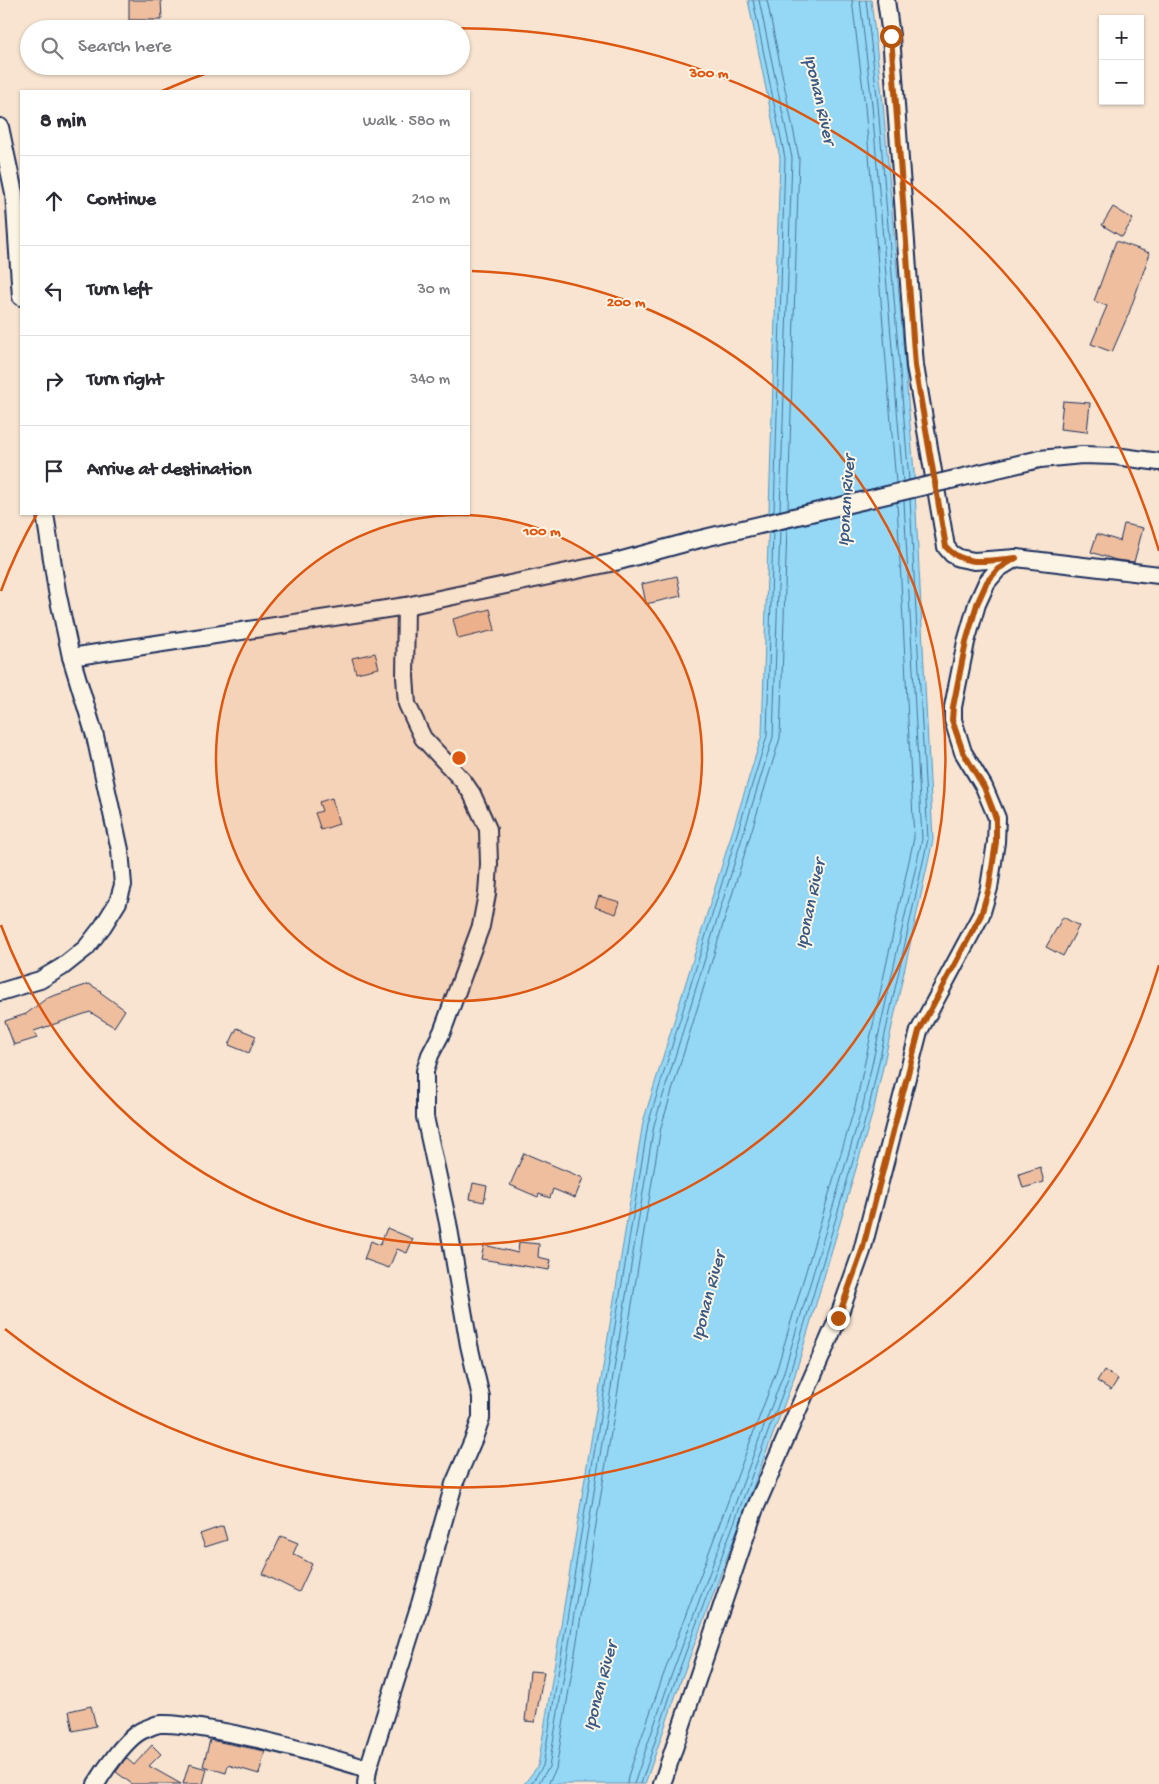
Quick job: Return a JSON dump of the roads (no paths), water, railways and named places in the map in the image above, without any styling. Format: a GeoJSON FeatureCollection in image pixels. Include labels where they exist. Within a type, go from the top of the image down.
{"type":"FeatureCollection","features":[{"type":"Feature","properties":{"kind":"street"},"geometry":{"type":"LineString","coordinates":[[886,0],[891,36],[915,366],[946,547],[959,558],[974,561],[1016,558],[1159,575]]}},
{"type":"Feature","properties":{"kind":"street"},"geometry":{"type":"LineString","coordinates":[[0,127],[14,193],[20,282]]}},
{"type":"Feature","properties":{"kind":"street"},"geometry":{"type":"LineString","coordinates":[[71,657],[406,606],[615,562],[696,540],[1040,459],[1082,455],[1115,456],[1159,462]]}},
{"type":"Feature","properties":{"kind":"street"},"geometry":{"type":"LineString","coordinates":[[0,992],[40,980],[62,967],[86,948],[118,902],[123,885],[120,850],[96,736],[71,657],[57,590],[45,515]]}},
{"type":"Feature","properties":{"kind":"street"},"geometry":{"type":"LineString","coordinates":[[662,1784],[754,1511],[838,1318],[862,1251],[919,1031],[981,915],[989,888],[996,842],[996,818],[984,787],[959,743],[952,720],[953,707],[966,642],[977,604],[987,582],[998,569],[1016,558]]}},
{"type":"Feature","properties":{"kind":"street"},"geometry":{"type":"LineString","coordinates":[[96,1784],[106,1768],[131,1739],[141,1731],[160,1724],[186,1725],[315,1753],[367,1776],[420,1604],[454,1484],[474,1438],[480,1418],[481,1397],[468,1345],[448,1223],[425,1117],[426,1071],[430,1055],[442,1032],[481,926],[488,874],[488,828],[478,805],[463,780],[423,738],[407,704],[405,677],[406,606]]}},
{"type":"Feature","properties":{"kind":"water","name":"Iponan River"},"geometry":{"type":"Polygon","coordinates":[[[748,0],[871,0],[883,104],[914,472],[933,840],[874,1108],[794,1378],[680,1683],[645,1784],[524,1784],[538,1766],[643,1122],[762,735],[780,158],[748,0]]]}}]}
